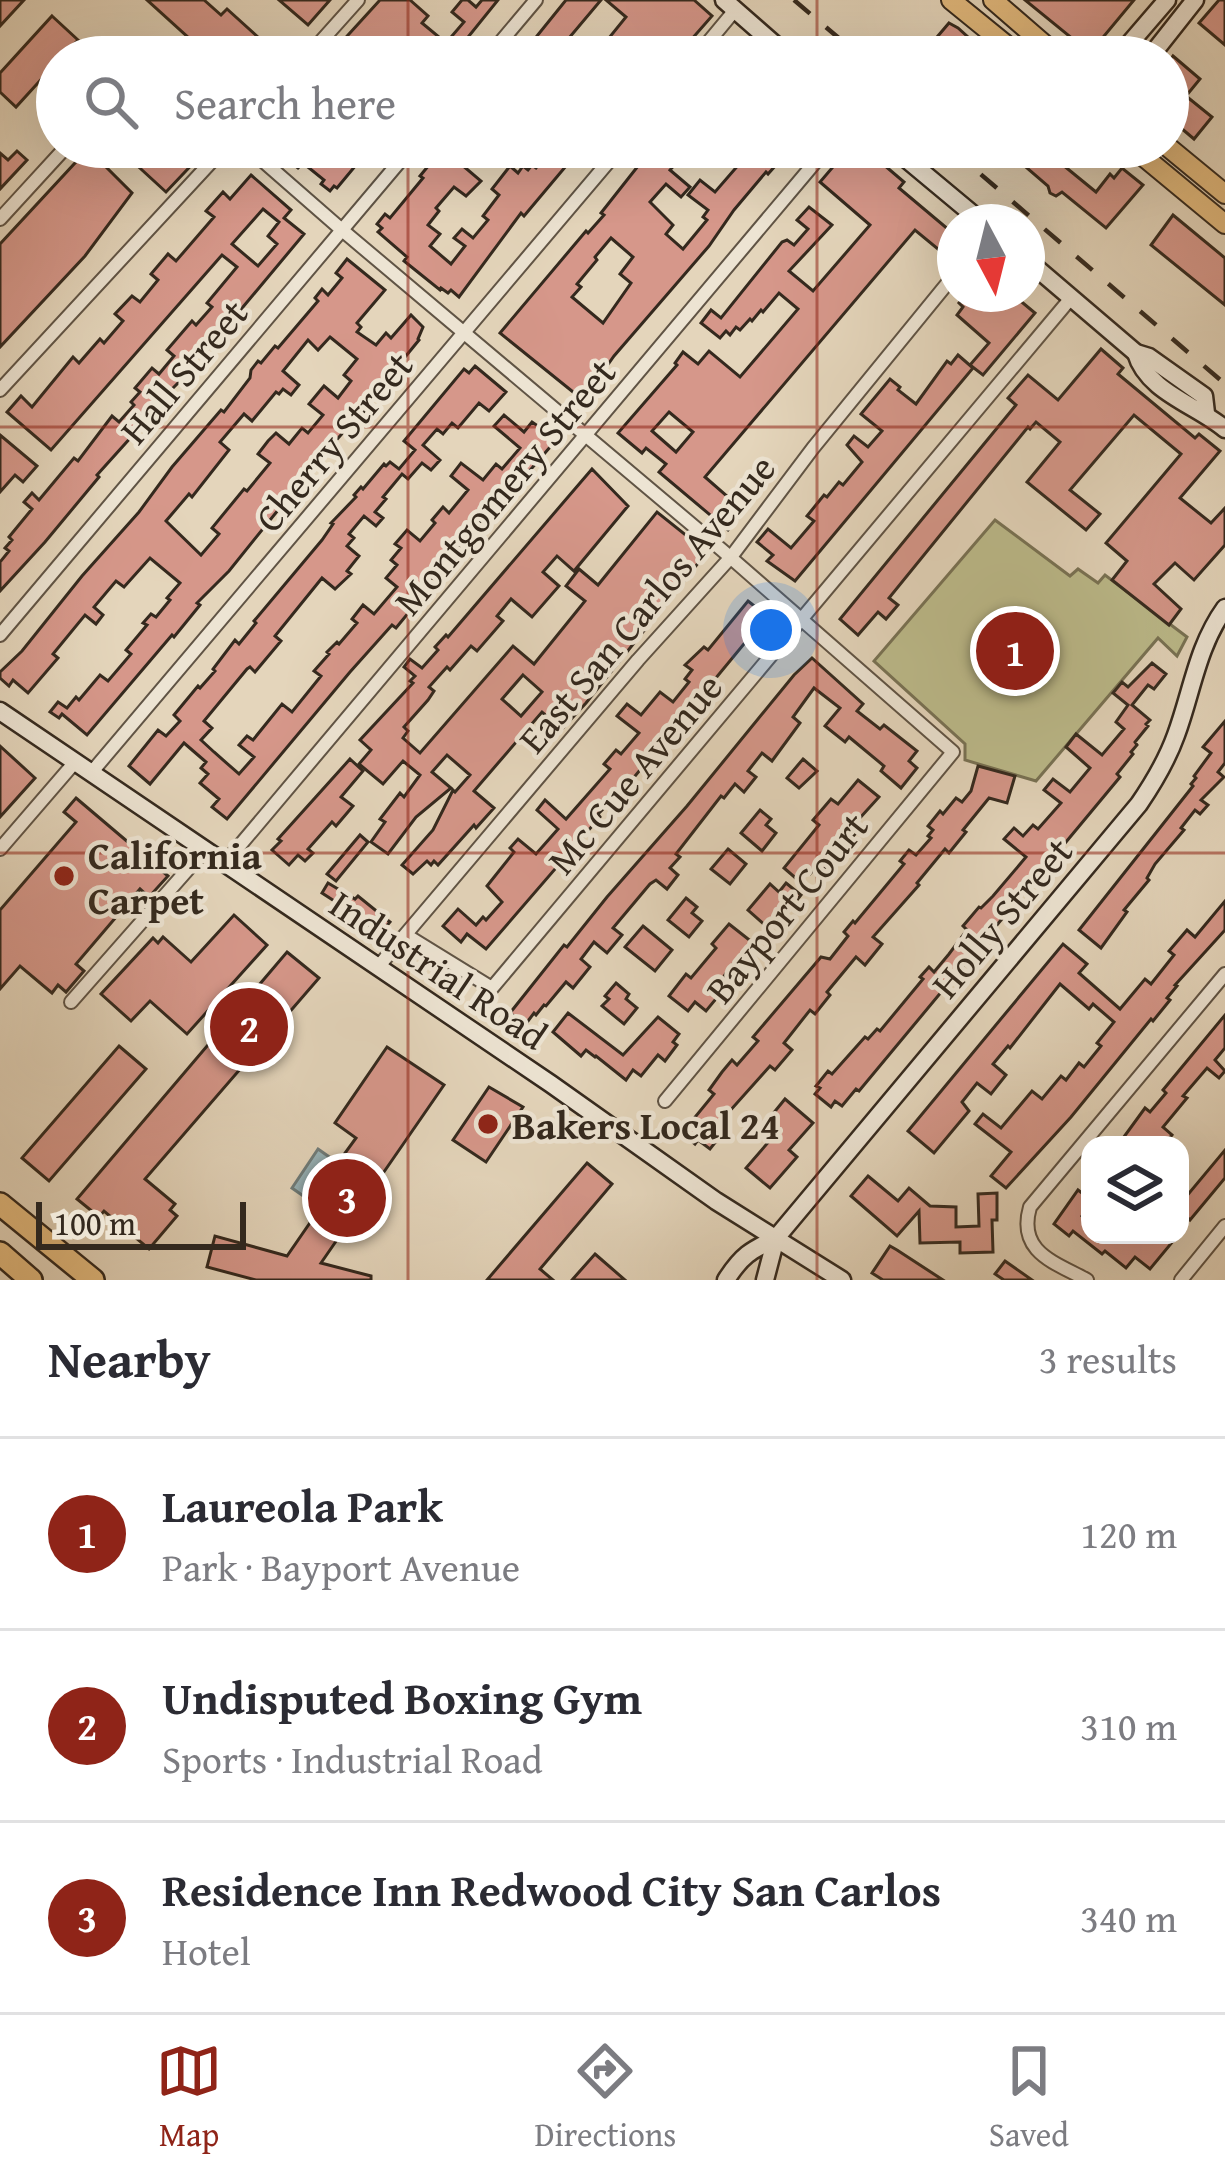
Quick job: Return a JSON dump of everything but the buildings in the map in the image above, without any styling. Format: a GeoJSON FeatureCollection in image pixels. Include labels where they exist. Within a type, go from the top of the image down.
{"type":"FeatureCollection","features":[{"type":"Feature","properties":{"kind":"highway"},"geometry":{"type":"LineString","coordinates":[[0,1204],[88,1280]]}},
{"type":"Feature","properties":{"kind":"highway"},"geometry":{"type":"LineString","coordinates":[[0,1253],[32,1280]]}},
{"type":"Feature","properties":{"kind":"main road"},"geometry":{"type":"LineString","coordinates":[[951,0],[995,36]]}},
{"type":"Feature","properties":{"kind":"main road"},"geometry":{"type":"LineString","coordinates":[[993,0],[1035,36]]}},
{"type":"Feature","properties":{"kind":"main road"},"geometry":{"type":"LineString","coordinates":[[1136,36],[1167,0]]}},
{"type":"Feature","properties":{"kind":"main road"},"geometry":{"type":"LineString","coordinates":[[1167,36],[1195,0]]}},
{"type":"Feature","properties":{"kind":"main road"},"geometry":{"type":"LineString","coordinates":[[730,5],[765,36]]}},
{"type":"Feature","properties":{"kind":"main road"},"geometry":{"type":"LineString","coordinates":[[1189,164],[1225,194]]}},
{"type":"Feature","properties":{"kind":"main road"},"geometry":{"type":"LineString","coordinates":[[917,168],[960,204]]}},
{"type":"Feature","properties":{"kind":"main road"},"geometry":{"type":"LineString","coordinates":[[1157,168],[1225,224]]}},
{"type":"Feature","properties":{"kind":"main road"},"geometry":{"type":"LineString","coordinates":[[1045,276],[1136,353],[1139,364],[1157,382],[1225,429]]}},
{"type":"Feature","properties":{"kind":"main road","name":"Holly Street"},"geometry":{"type":"LineString","coordinates":[[726,1280],[747,1252],[776,1238],[1139,804],[1175,739],[1197,662],[1225,608]]}},
{"type":"Feature","properties":{"kind":"main road","name":"Industrial Road"},"geometry":{"type":"LineString","coordinates":[[0,711],[716,1201],[842,1280]]}},
{"type":"Feature","properties":{"kind":"main road","name":"Holly Street"},"geometry":{"type":"LineString","coordinates":[[765,1280],[776,1238]]}},
{"type":"Feature","properties":{"kind":"street"},"geometry":{"type":"LineString","coordinates":[[326,36],[358,0]]}},
{"type":"Feature","properties":{"kind":"street"},"geometry":{"type":"LineString","coordinates":[[506,36],[536,0]]}},
{"type":"Feature","properties":{"kind":"street"},"geometry":{"type":"LineString","coordinates":[[710,36],[730,5]]}},
{"type":"Feature","properties":{"kind":"street"},"geometry":{"type":"LineString","coordinates":[[0,219],[47,168]]}},
{"type":"Feature","properties":{"kind":"street"},"geometry":{"type":"LineString","coordinates":[[0,390],[206,168]]}},
{"type":"Feature","properties":{"kind":"street"},"geometry":{"type":"LineString","coordinates":[[271,168],[803,620]]}},
{"type":"Feature","properties":{"kind":"street","name":"Hall Street"},"geometry":{"type":"LineString","coordinates":[[0,634],[394,168]]}},
{"type":"Feature","properties":{"kind":"street","name":"Cherry Street"},"geometry":{"type":"LineString","coordinates":[[91,773],[603,168]]}},
{"type":"Feature","properties":{"kind":"street","name":"Montgomery Street"},"geometry":{"type":"LineString","coordinates":[[225,863],[810,168]]}},
{"type":"Feature","properties":{"kind":"street","name":"East San Carlos Avenue"},"geometry":{"type":"LineString","coordinates":[[378,967],[730,557],[937,296]]}},
{"type":"Feature","properties":{"kind":"street","name":"Mc Cue Avenue"},"geometry":{"type":"LineString","coordinates":[[406,934],[492,988],[1071,298]]}},
{"type":"Feature","properties":{"kind":"street","name":"Bayport Court"},"geometry":{"type":"LineString","coordinates":[[665,1101],[953,752],[803,620]]}},
{"type":"Feature","properties":{"kind":"street"},"geometry":{"type":"LineString","coordinates":[[0,849],[75,762]]}},
{"type":"Feature","properties":{"kind":"street"},"geometry":{"type":"LineString","coordinates":[[71,1002],[205,851]]}},
{"type":"Feature","properties":{"kind":"street"},"geometry":{"type":"LineString","coordinates":[[1087,1280],[1041,1255],[1032,1245],[1026,1220],[1030,1207],[1225,974]]}},
{"type":"Feature","properties":{"kind":"street"},"geometry":{"type":"LineString","coordinates":[[1180,1280],[1225,1226]]}},
{"type":"Feature","properties":{"kind":"shaded area"},"geometry":{"type":"Polygon","coordinates":[[[995,520],[1070,576],[1078,569],[1098,583],[1105,575],[1187,637],[1177,656],[1158,638],[1036,781],[965,760],[965,744],[874,661],[995,520]]]}},
{"type":"Feature","properties":{"kind":"water"},"geometry":{"type":"Polygon","coordinates":[[[318,1149],[335,1161],[309,1200],[292,1188],[318,1149]]]}},
{"type":"Feature","properties":{"kind":"railway"},"geometry":{"type":"LineString","coordinates":[[794,0],[836,36]]}},
{"type":"Feature","properties":{"kind":"railway"},"geometry":{"type":"LineString","coordinates":[[973,168],[1225,384]]}},
{"type":"Feature","properties":{"kind":"place","name":"Laureola Park"},"geometry":{"type":"Point","coordinates":[1015,651]}},
{"type":"Feature","properties":{"kind":"place","name":"California Carpet"},"geometry":{"type":"Point","coordinates":[64,876]}},
{"type":"Feature","properties":{"kind":"place","name":"Undisputed Boxing Gym"},"geometry":{"type":"Point","coordinates":[249,1027]}},
{"type":"Feature","properties":{"kind":"place","name":"Bakers Local 24"},"geometry":{"type":"Point","coordinates":[488,1124]}},
{"type":"Feature","properties":{"kind":"place","name":"Residence Inn Redwood City San Carlos"},"geometry":{"type":"Point","coordinates":[347,1198]}}]}
